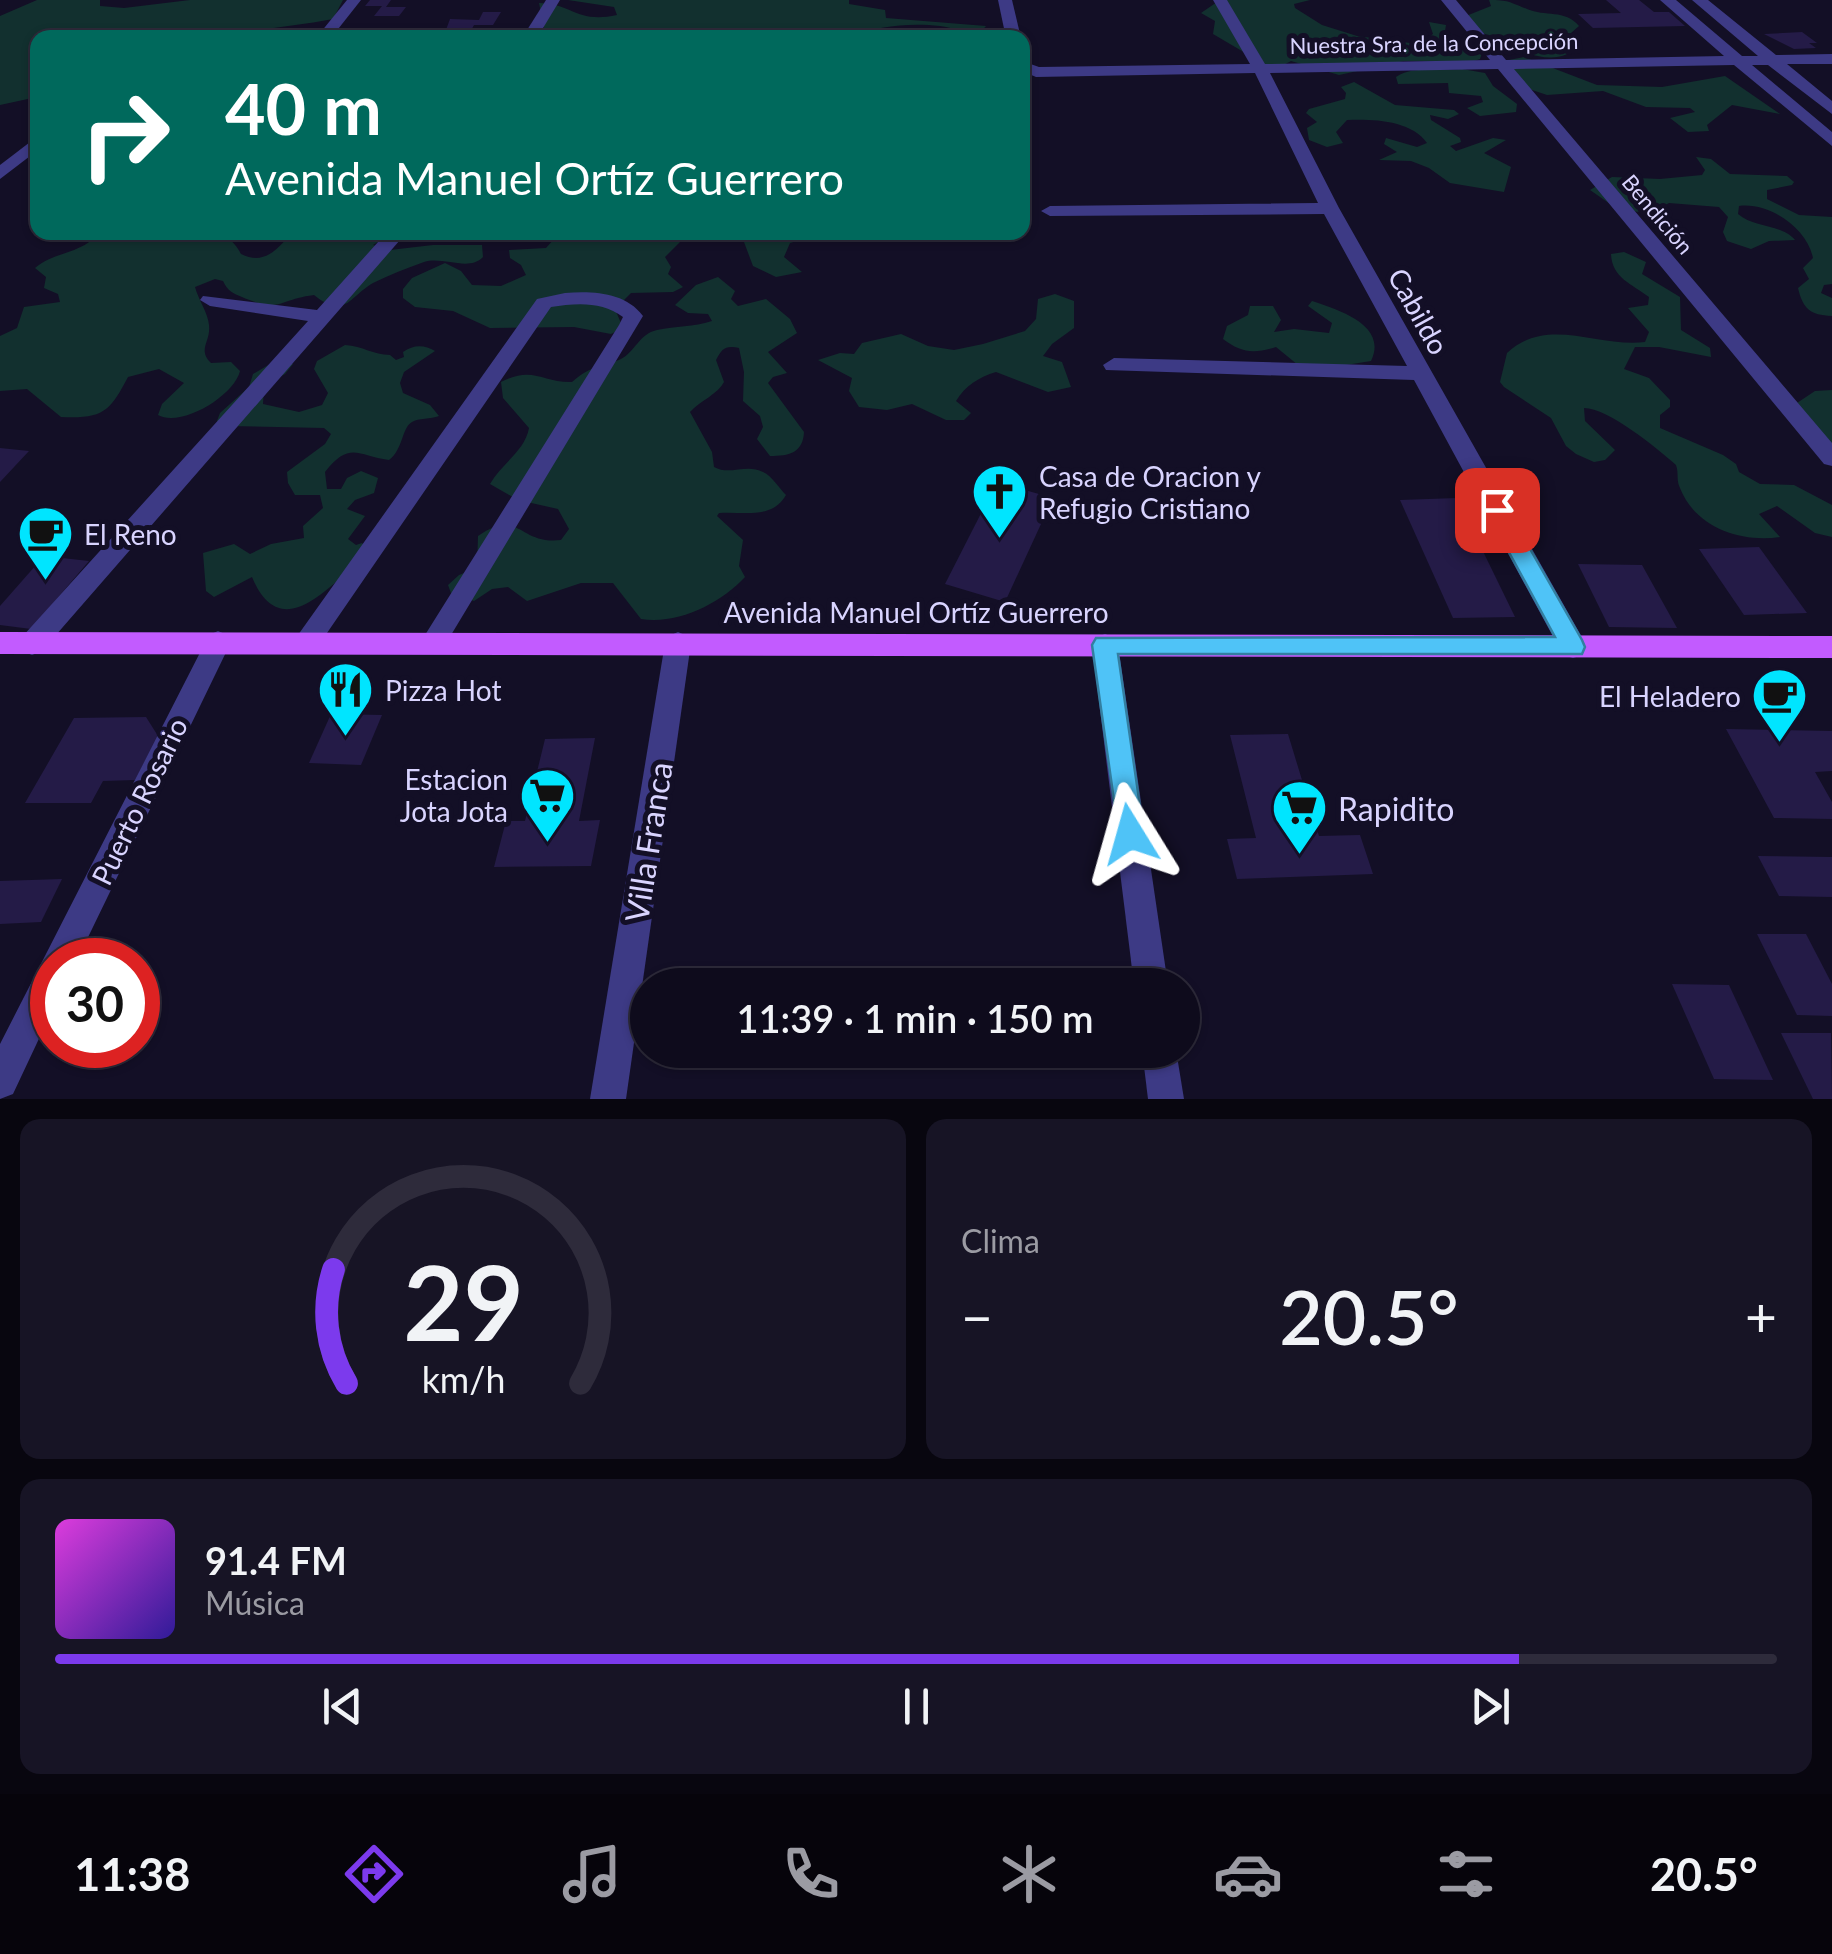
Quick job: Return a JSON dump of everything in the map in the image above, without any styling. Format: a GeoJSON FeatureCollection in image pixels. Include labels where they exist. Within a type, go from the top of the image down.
{"type":"FeatureCollection","features":[{"type":"Feature","properties":{"kind":"main road","name":"Avenida Manuel Ortíz Guerrero"},"geometry":{"type":"LineString","coordinates":[[0,644],[1832,647]]}},
{"type":"Feature","properties":{"kind":"street"},"geometry":{"type":"LineString","coordinates":[[330,30],[354,0]]}},
{"type":"Feature","properties":{"kind":"street"},"geometry":{"type":"LineString","coordinates":[[534,30],[553,0]]}},
{"type":"Feature","properties":{"kind":"street"},"geometry":{"type":"LineString","coordinates":[[1005,0],[1012,30]]}},
{"type":"Feature","properties":{"kind":"street","name":"Cabildo"},"geometry":{"type":"LineString","coordinates":[[1220,0],[1260,68],[1330,208],[1573,647]]}},
{"type":"Feature","properties":{"kind":"street","name":"Bendición"},"geometry":{"type":"LineString","coordinates":[[1448,0],[1832,458]]}},
{"type":"Feature","properties":{"kind":"street"},"geometry":{"type":"LineString","coordinates":[[1667,0],[1832,141]]}},
{"type":"Feature","properties":{"kind":"street"},"geometry":{"type":"LineString","coordinates":[[1699,0],[1832,109]]}},
{"type":"Feature","properties":{"kind":"street","name":"Nuestra Sra. de la Concepción"},"geometry":{"type":"LineString","coordinates":[[1030,69],[1832,59]]}},
{"type":"Feature","properties":{"kind":"street"},"geometry":{"type":"LineString","coordinates":[[0,174],[30,149]]}},
{"type":"Feature","properties":{"kind":"street"},"geometry":{"type":"LineString","coordinates":[[1050,211],[1330,208]]}},
{"type":"Feature","properties":{"kind":"street"},"geometry":{"type":"LineString","coordinates":[[32,644],[391,240]]}},
{"type":"Feature","properties":{"kind":"street"},"geometry":{"type":"LineString","coordinates":[[307,642],[544,303],[566,298],[629,308],[633,316],[629,325],[433,643]]}},
{"type":"Feature","properties":{"kind":"street"},"geometry":{"type":"LineString","coordinates":[[210,300],[323,316]]}},
{"type":"Feature","properties":{"kind":"street"},"geometry":{"type":"LineString","coordinates":[[1114,365],[1366,375],[1422,373]]}},
{"type":"Feature","properties":{"kind":"street","name":"Puerto Rosario"},"geometry":{"type":"LineString","coordinates":[[71,938],[218,642]]}},
{"type":"Feature","properties":{"kind":"street","name":"Villa Franca"},"geometry":{"type":"LineString","coordinates":[[608,1099],[678,644]]}},
{"type":"Feature","properties":{"kind":"street"},"geometry":{"type":"LineString","coordinates":[[1104,645],[1149,968]]}},
{"type":"Feature","properties":{"kind":"street"},"geometry":{"type":"LineString","coordinates":[[0,1081],[30,1020]]}},
{"type":"Feature","properties":{"kind":"street"},"geometry":{"type":"LineString","coordinates":[[1162,1068],[1166,1099]]}},
{"type":"Feature","properties":{"kind":"green space"},"geometry":{"type":"Polygon","coordinates":[[[37,0],[100,0],[100,6],[124,8],[190,0],[343,0],[333,19],[259,30],[30,30],[30,99],[0,105],[0,16],[37,0]]]}},
{"type":"Feature","properties":{"kind":"green space"},"geometry":{"type":"Polygon","coordinates":[[[568,0],[849,0],[849,4],[885,10],[886,18],[986,26],[982,30],[918,25],[872,30],[543,30],[539,3],[592,17],[617,15],[614,7],[568,0]]]}},
{"type":"Feature","properties":{"kind":"green space"},"geometry":{"type":"Polygon","coordinates":[[[1220,0],[1310,0],[1294,4],[1295,8],[1322,25],[1357,36],[1418,44],[1433,34],[1429,22],[1446,25],[1445,31],[1482,53],[1474,61],[1404,61],[1339,75],[1291,61],[1276,69],[1256,69],[1247,54],[1213,34],[1215,21],[1201,13],[1220,0]]]}},
{"type":"Feature","properties":{"kind":"green space"},"geometry":{"type":"Polygon","coordinates":[[[1489,0],[1568,17],[1579,26],[1571,33],[1577,45],[1567,54],[1538,56],[1506,45],[1465,23],[1466,16],[1491,6],[1489,0]]]}},
{"type":"Feature","properties":{"kind":"green space"},"geometry":{"type":"Polygon","coordinates":[[[1524,57],[1597,85],[1662,87],[1725,76],[1780,114],[1732,105],[1707,125],[1709,131],[1688,132],[1670,118],[1695,112],[1690,108],[1646,107],[1603,91],[1547,95],[1514,84],[1498,68],[1504,61],[1524,57]]]}},
{"type":"Feature","properties":{"kind":"green space"},"geometry":{"type":"Polygon","coordinates":[[[1419,70],[1485,73],[1493,86],[1517,104],[1516,112],[1480,116],[1467,108],[1483,102],[1481,96],[1449,93],[1448,83],[1398,84],[1396,77],[1419,70]]]}},
{"type":"Feature","properties":{"kind":"green space"},"geometry":{"type":"Polygon","coordinates":[[[1354,82],[1395,105],[1454,110],[1459,114],[1448,119],[1430,115],[1431,120],[1460,138],[1461,142],[1450,146],[1456,151],[1493,138],[1506,140],[1484,153],[1511,167],[1504,192],[1450,183],[1411,161],[1379,160],[1397,152],[1384,144],[1386,138],[1417,147],[1427,143],[1402,125],[1347,120],[1336,132],[1343,143],[1327,147],[1309,140],[1307,128],[1317,122],[1306,113],[1309,109],[1345,99],[1341,87],[1354,82]]]}},
{"type":"Feature","properties":{"kind":"green space"},"geometry":{"type":"Polygon","coordinates":[[[1696,157],[1711,159],[1730,174],[1787,176],[1794,182],[1792,185],[1767,190],[1767,199],[1799,215],[1832,217],[1832,284],[1824,285],[1821,293],[1832,298],[1832,316],[1809,310],[1802,301],[1798,288],[1809,279],[1803,268],[1813,258],[1795,227],[1774,213],[1739,206],[1738,214],[1783,231],[1795,240],[1769,241],[1751,249],[1727,241],[1723,232],[1728,217],[1719,207],[1669,203],[1650,213],[1630,211],[1613,206],[1590,190],[1612,177],[1660,179],[1702,175],[1705,170],[1696,157]]]}},
{"type":"Feature","properties":{"kind":"green space"},"geometry":{"type":"Polygon","coordinates":[[[92,240],[230,240],[241,254],[257,258],[286,240],[381,240],[373,245],[390,250],[482,245],[483,257],[463,264],[424,262],[373,283],[340,306],[314,295],[265,305],[236,294],[223,281],[215,279],[195,287],[208,320],[207,358],[211,363],[231,362],[240,371],[236,381],[217,399],[180,417],[158,415],[162,404],[184,383],[159,369],[128,377],[110,405],[87,416],[61,417],[27,389],[0,391],[0,336],[17,328],[24,307],[60,302],[58,294],[44,288],[46,277],[35,268],[51,258],[92,240]]]}},
{"type":"Feature","properties":{"kind":"green space"},"geometry":{"type":"Polygon","coordinates":[[[553,240],[682,240],[665,257],[671,267],[668,274],[683,287],[673,292],[631,293],[615,309],[623,328],[611,334],[574,327],[490,328],[453,311],[415,307],[403,298],[403,289],[412,278],[445,263],[461,271],[472,285],[501,286],[526,275],[521,265],[510,258],[509,250],[546,248],[553,240]]]}},
{"type":"Feature","properties":{"kind":"green space"},"geometry":{"type":"Polygon","coordinates":[[[741,240],[806,240],[790,243],[784,257],[802,272],[776,277],[753,266],[741,240]]]}},
{"type":"Feature","properties":{"kind":"green space"},"geometry":{"type":"Polygon","coordinates":[[[1624,252],[1646,262],[1642,274],[1680,297],[1681,330],[1710,348],[1711,357],[1659,347],[1635,347],[1624,369],[1649,378],[1670,400],[1670,407],[1660,415],[1660,428],[1723,455],[1736,464],[1739,472],[1760,484],[1794,485],[1832,505],[1832,537],[1815,533],[1777,506],[1759,514],[1780,537],[1750,537],[1721,529],[1696,513],[1687,502],[1676,465],[1632,430],[1584,408],[1585,421],[1615,450],[1605,460],[1594,462],[1566,446],[1551,418],[1500,382],[1507,353],[1539,336],[1645,342],[1649,332],[1628,308],[1648,305],[1649,297],[1615,269],[1611,254],[1624,252]]]}},
{"type":"Feature","properties":{"kind":"green space"},"geometry":{"type":"Polygon","coordinates":[[[718,277],[735,291],[731,299],[738,306],[766,299],[790,319],[797,333],[768,352],[787,373],[768,383],[804,432],[801,445],[794,452],[770,456],[757,439],[763,427],[760,416],[743,401],[744,372],[739,348],[728,347],[720,353],[716,360],[724,382],[690,412],[712,452],[714,467],[763,472],[786,495],[765,511],[717,516],[743,540],[739,566],[745,577],[698,610],[655,620],[641,619],[613,583],[581,583],[527,601],[508,587],[492,589],[474,601],[451,593],[448,585],[459,575],[477,568],[478,536],[492,528],[511,526],[547,540],[561,540],[569,529],[558,509],[518,500],[490,484],[523,443],[529,428],[503,398],[501,382],[530,375],[572,382],[591,369],[621,359],[651,332],[712,321],[708,314],[688,313],[675,305],[696,285],[718,277]]]}},
{"type":"Feature","properties":{"kind":"green space"},"geometry":{"type":"Polygon","coordinates":[[[1055,294],[1074,301],[1074,328],[1043,356],[1062,362],[1071,387],[1048,392],[996,372],[973,383],[956,401],[971,413],[964,420],[946,420],[912,404],[887,410],[859,407],[849,391],[852,378],[818,360],[840,353],[854,354],[862,343],[901,334],[928,346],[954,350],[983,344],[1025,331],[1036,319],[1038,299],[1055,294]]]}},
{"type":"Feature","properties":{"kind":"green space"},"geometry":{"type":"Polygon","coordinates":[[[1312,301],[1346,314],[1366,328],[1375,348],[1371,361],[1315,370],[1298,365],[1276,347],[1248,351],[1223,339],[1227,326],[1248,315],[1250,306],[1273,306],[1281,320],[1274,332],[1294,329],[1329,333],[1332,323],[1308,306],[1312,301]]]}},
{"type":"Feature","properties":{"kind":"green space"},"geometry":{"type":"Polygon","coordinates":[[[345,345],[390,355],[396,360],[415,347],[435,351],[404,372],[400,383],[403,393],[430,405],[439,416],[412,422],[389,460],[348,453],[325,472],[327,489],[341,489],[347,478],[361,471],[378,478],[374,493],[355,500],[347,509],[365,516],[348,539],[369,550],[358,567],[315,599],[292,609],[271,604],[252,577],[214,597],[206,591],[203,553],[234,544],[250,554],[271,544],[304,538],[303,526],[323,508],[320,495],[295,495],[287,472],[325,444],[331,434],[324,428],[227,426],[217,421],[220,413],[249,387],[253,374],[270,364],[293,364],[285,374],[264,386],[263,404],[299,412],[322,405],[328,393],[314,369],[317,361],[345,345]]]}},
{"type":"Feature","properties":{"kind":"green space"},"geometry":{"type":"Polygon","coordinates":[[[1832,390],[1832,446],[1791,407],[1815,391],[1832,390]]]}},
{"type":"Feature","properties":{"kind":"building"},"geometry":{"type":"Polygon","coordinates":[[[370,0],[391,0],[386,7],[406,7],[399,16],[374,16],[382,6],[365,6],[370,0]]]}},
{"type":"Feature","properties":{"kind":"building"},"geometry":{"type":"Polygon","coordinates":[[[1606,0],[1639,0],[1654,12],[1669,12],[1685,26],[1593,28],[1578,14],[1621,13],[1606,0]]]}},
{"type":"Feature","properties":{"kind":"building"},"geometry":{"type":"Polygon","coordinates":[[[483,12],[501,12],[493,25],[446,30],[450,19],[479,20],[483,12]]]}},
{"type":"Feature","properties":{"kind":"building"},"geometry":{"type":"Polygon","coordinates":[[[1802,32],[1817,43],[1809,43],[1816,48],[1794,49],[1764,34],[1802,32]]]}},
{"type":"Feature","properties":{"kind":"building"},"geometry":{"type":"Polygon","coordinates":[[[0,448],[29,451],[0,482],[0,448]]]}},
{"type":"Feature","properties":{"kind":"building","name":"Casa de Oracion y Refugio Cristiano"},"geometry":{"type":"Polygon","coordinates":[[[997,482],[1053,498],[1005,602],[945,584],[997,482]]]}},
{"type":"Feature","properties":{"kind":"building"},"geometry":{"type":"Polygon","coordinates":[[[1457,498],[1515,617],[1453,618],[1400,500],[1457,498]]]}},
{"type":"Feature","properties":{"kind":"building"},"geometry":{"type":"Polygon","coordinates":[[[1759,547],[1807,613],[1744,615],[1699,549],[1759,547]]]}},
{"type":"Feature","properties":{"kind":"building","name":"El Reno"},"geometry":{"type":"Polygon","coordinates":[[[44,556],[89,561],[31,629],[0,625],[0,606],[44,556]]]}},
{"type":"Feature","properties":{"kind":"building"},"geometry":{"type":"Polygon","coordinates":[[[1578,564],[1642,565],[1677,628],[1609,627],[1578,564]]]}},
{"type":"Feature","properties":{"kind":"building","name":"Pizza Hot"},"geometry":{"type":"Polygon","coordinates":[[[331,714],[382,715],[361,765],[309,763],[331,714]]]}},
{"type":"Feature","properties":{"kind":"building"},"geometry":{"type":"Polygon","coordinates":[[[146,717],[158,736],[135,780],[103,781],[91,803],[25,803],[74,718],[146,717]]]}},
{"type":"Feature","properties":{"kind":"building"},"geometry":{"type":"Polygon","coordinates":[[[1726,729],[1832,731],[1832,771],[1815,772],[1832,802],[1832,819],[1774,818],[1726,729]]]}},
{"type":"Feature","properties":{"kind":"building"},"geometry":{"type":"Polygon","coordinates":[[[1288,734],[1319,836],[1360,835],[1373,874],[1237,879],[1227,839],[1256,838],[1230,735],[1288,734]]]}},
{"type":"Feature","properties":{"kind":"building"},"geometry":{"type":"Polygon","coordinates":[[[595,738],[579,821],[600,820],[591,866],[494,867],[506,821],[525,821],[545,739],[595,738]]]}},
{"type":"Feature","properties":{"kind":"building"},"geometry":{"type":"Polygon","coordinates":[[[1758,856],[1832,857],[1832,897],[1779,896],[1758,856]]]}},
{"type":"Feature","properties":{"kind":"building"},"geometry":{"type":"Polygon","coordinates":[[[62,879],[41,922],[0,924],[0,881],[62,879]]]}},
{"type":"Feature","properties":{"kind":"building"},"geometry":{"type":"Polygon","coordinates":[[[1757,934],[1806,934],[1832,984],[1832,1016],[1797,1015],[1757,934]]]}},
{"type":"Feature","properties":{"kind":"building"},"geometry":{"type":"Polygon","coordinates":[[[1672,984],[1729,985],[1773,1080],[1714,1079],[1672,984]]]}},
{"type":"Feature","properties":{"kind":"building"},"geometry":{"type":"Polygon","coordinates":[[[1781,1033],[1831,1033],[1832,1099],[1813,1099],[1781,1033]]]}},
{"type":"Feature","properties":{"kind":"place","name":"Casa de Oracion y Refugio Cristiano"},"geometry":{"type":"Point","coordinates":[1000,541]}},
{"type":"Feature","properties":{"kind":"place","name":"El Reno"},"geometry":{"type":"Point","coordinates":[45,583]}},
{"type":"Feature","properties":{"kind":"place","name":"Pizza Hot"},"geometry":{"type":"Point","coordinates":[346,739]}},
{"type":"Feature","properties":{"kind":"place","name":"El Heladero"},"geometry":{"type":"Point","coordinates":[1780,745]}},
{"type":"Feature","properties":{"kind":"place","name":"Estacion Jota Jota"},"geometry":{"type":"Point","coordinates":[547,844]}},
{"type":"Feature","properties":{"kind":"place","name":"Rapidito"},"geometry":{"type":"Point","coordinates":[1299,857]}},
{"type":"Feature","properties":{"kind":"route"},"geometry":{"type":"LineString","coordinates":[[1130,834],[1104,645],[1573,647],[1497,510]]}}]}
